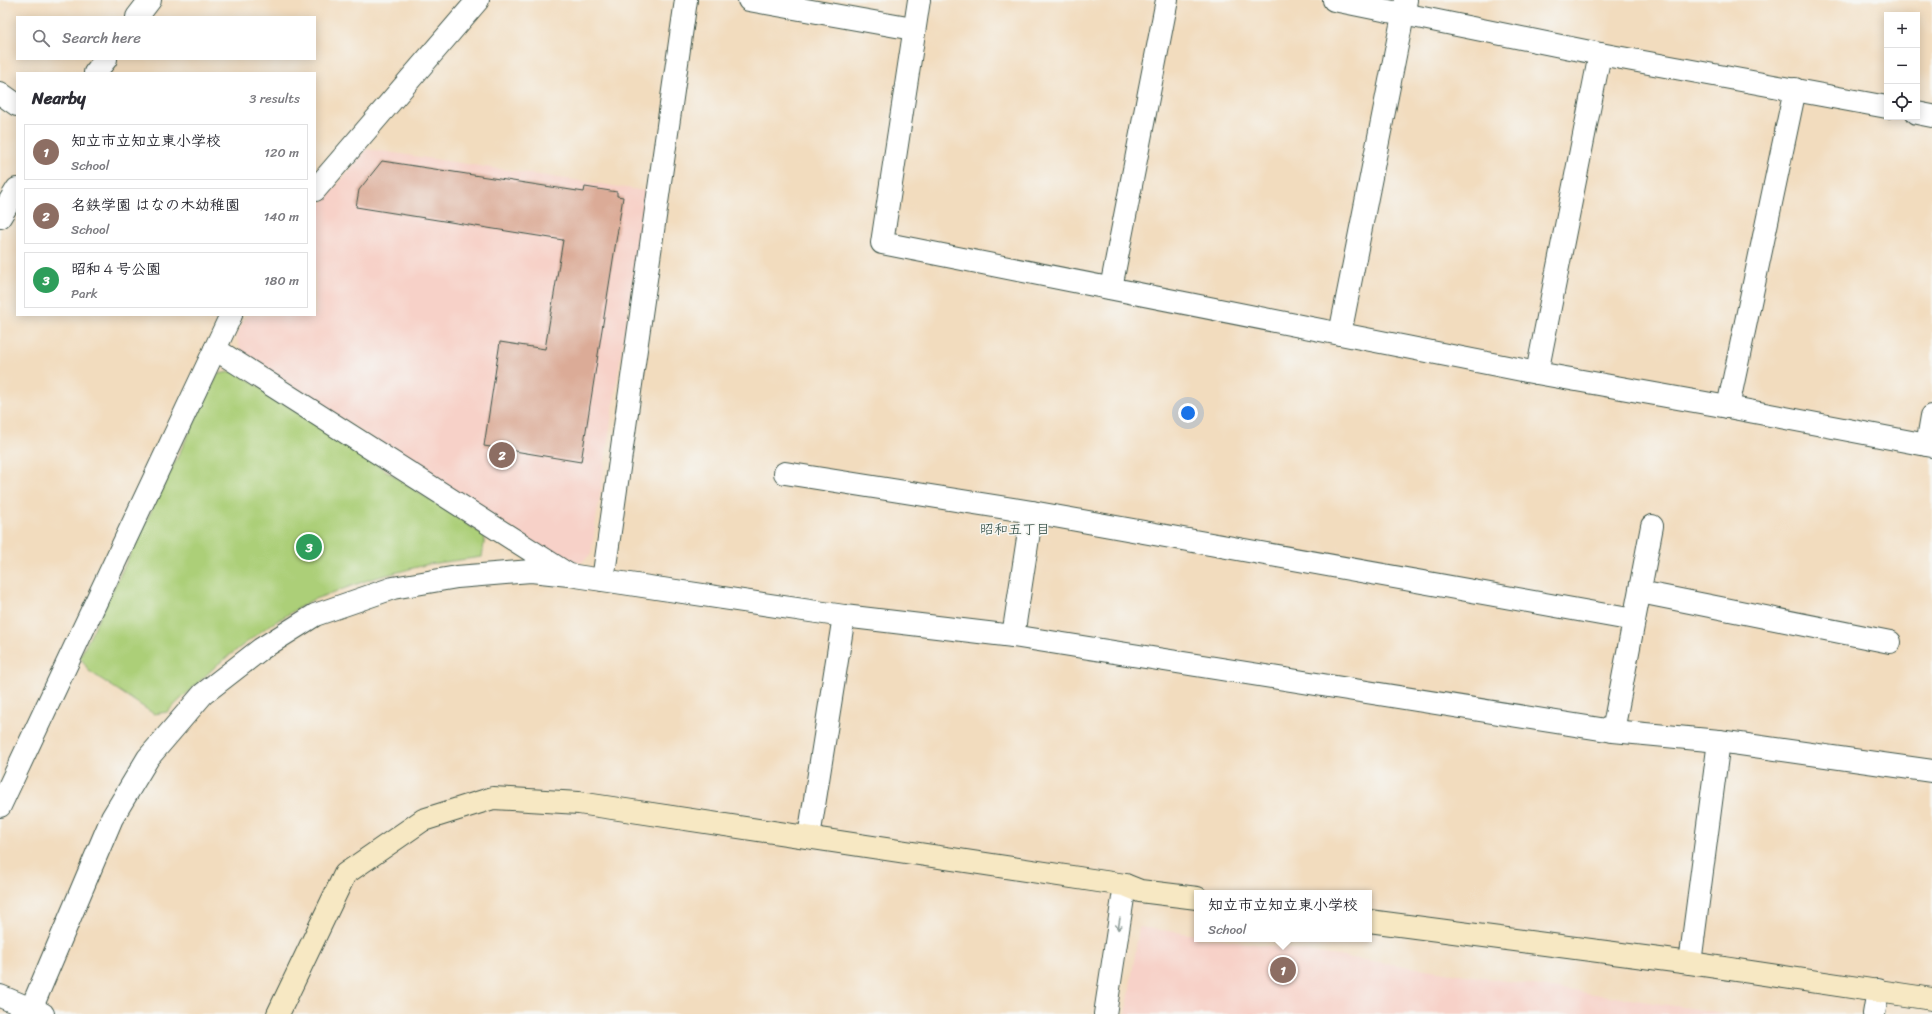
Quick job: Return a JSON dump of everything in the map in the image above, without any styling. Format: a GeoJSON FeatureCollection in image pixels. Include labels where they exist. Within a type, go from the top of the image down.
{"type":"FeatureCollection","features":[{"type":"Feature","properties":{"kind":"street"},"geometry":{"type":"LineString","coordinates":[[138,16],[150,0]]}},
{"type":"Feature","properties":{"kind":"street"},"geometry":{"type":"LineString","coordinates":[[316,189],[478,0]]}},
{"type":"Feature","properties":{"kind":"street"},"geometry":{"type":"LineString","coordinates":[[603,580],[686,0]]}},
{"type":"Feature","properties":{"kind":"street"},"geometry":{"type":"LineString","coordinates":[[750,0],[913,29]]}},
{"type":"Feature","properties":{"kind":"street"},"geometry":{"type":"LineString","coordinates":[[919,0],[913,29],[882,243],[1537,373],[1728,406],[1929,446],[1932,416]]}},
{"type":"Feature","properties":{"kind":"street"},"geometry":{"type":"LineString","coordinates":[[1112,288],[1167,0]]}},
{"type":"Feature","properties":{"kind":"street"},"geometry":{"type":"LineString","coordinates":[[1334,0],[1405,7],[1600,54],[1884,106]]}},
{"type":"Feature","properties":{"kind":"street"},"geometry":{"type":"LineString","coordinates":[[1340,334],[1405,7]]}},
{"type":"Feature","properties":{"kind":"street"},"geometry":{"type":"LineString","coordinates":[[1537,373],[1600,54]]}},
{"type":"Feature","properties":{"kind":"street"},"geometry":{"type":"LineString","coordinates":[[96,72],[105,60]]}},
{"type":"Feature","properties":{"kind":"street"},"geometry":{"type":"LineString","coordinates":[[1728,406],[1795,89]]}},
{"type":"Feature","properties":{"kind":"street"},"geometry":{"type":"LineString","coordinates":[[0,93],[16,103]]}},
{"type":"Feature","properties":{"kind":"street"},"geometry":{"type":"LineString","coordinates":[[1920,114],[1932,116]]}},
{"type":"Feature","properties":{"kind":"street"},"geometry":{"type":"LineString","coordinates":[[0,217],[16,191]]}},
{"type":"Feature","properties":{"kind":"street"},"geometry":{"type":"LineString","coordinates":[[0,806],[231,316]]}},
{"type":"Feature","properties":{"kind":"street"},"geometry":{"type":"LineString","coordinates":[[215,349],[569,575]]}},
{"type":"Feature","properties":{"kind":"street"},"geometry":{"type":"LineString","coordinates":[[785,473],[1032,512],[1634,620]]}},
{"type":"Feature","properties":{"kind":"street"},"geometry":{"type":"LineString","coordinates":[[1013,636],[1032,512]]}},
{"type":"Feature","properties":{"kind":"street"},"geometry":{"type":"LineString","coordinates":[[1613,731],[1652,526]]}},
{"type":"Feature","properties":{"kind":"street"},"geometry":{"type":"LineString","coordinates":[[0,996],[34,1012],[112,818],[148,758],[203,694],[261,649],[315,615],[393,588],[458,577],[531,571],[569,575],[844,616],[1013,636],[1613,731],[1719,741],[1932,771]]}},
{"type":"Feature","properties":{"kind":"street"},"geometry":{"type":"LineString","coordinates":[[1640,592],[1890,642]]}},
{"type":"Feature","properties":{"kind":"street"},"geometry":{"type":"LineString","coordinates":[[809,837],[844,616]]}},
{"type":"Feature","properties":{"kind":"street"},"geometry":{"type":"LineString","coordinates":[[1690,963],[1719,741]]}},
{"type":"Feature","properties":{"kind":"street"},"geometry":{"type":"LineString","coordinates":[[278,1014],[345,874],[423,820],[493,798],[579,803],[1125,885],[1140,891],[1194,898]]}},
{"type":"Feature","properties":{"kind":"street"},"geometry":{"type":"LineString","coordinates":[[1105,1014],[1125,885]]}},
{"type":"Feature","properties":{"kind":"street"},"geometry":{"type":"LineString","coordinates":[[1372,921],[1690,963],[1932,999]]}},
{"type":"Feature","properties":{"kind":"street"},"geometry":{"type":"LineString","coordinates":[[1874,1014],[1878,990]]}},
{"type":"Feature","properties":{"kind":"shaded area"},"geometry":{"type":"Polygon","coordinates":[[[367,149],[646,191],[591,554],[581,563],[556,557],[243,355],[236,337],[246,316],[316,316],[316,210],[367,149]]]}},
{"type":"Feature","properties":{"kind":"shaded area"},"geometry":{"type":"Polygon","coordinates":[[[1139,927],[1194,935],[1194,942],[1242,942],[1730,1014],[1126,1014],[1139,927]]]}},
{"type":"Feature","properties":{"kind":"green space"},"geometry":{"type":"Polygon","coordinates":[[[235,371],[485,536],[482,557],[429,564],[371,579],[312,600],[267,627],[218,664],[167,712],[154,714],[89,671],[80,657],[218,374],[235,371]]]}},
{"type":"Feature","properties":{"kind":"building"},"geometry":{"type":"Polygon","coordinates":[[[382,161],[584,192],[585,187],[617,192],[617,196],[623,197],[581,462],[484,446],[500,342],[545,349],[563,240],[356,207],[359,190],[382,161]]]}},
{"type":"Feature","properties":{"kind":"place","name":"名鉄学園 はなの木幼稚園"},"geometry":{"type":"Point","coordinates":[502,455]}},
{"type":"Feature","properties":{"kind":"place","name":"昭和４号公園"},"geometry":{"type":"Point","coordinates":[309,547]}},
{"type":"Feature","properties":{"kind":"place","name":"知立市立知立東小学校"},"geometry":{"type":"Point","coordinates":[1283,970]}},
{"type":"Feature","properties":{"kind":"district","name":"昭和五丁目"},"geometry":{"type":"Point","coordinates":[1015,529]}}]}
